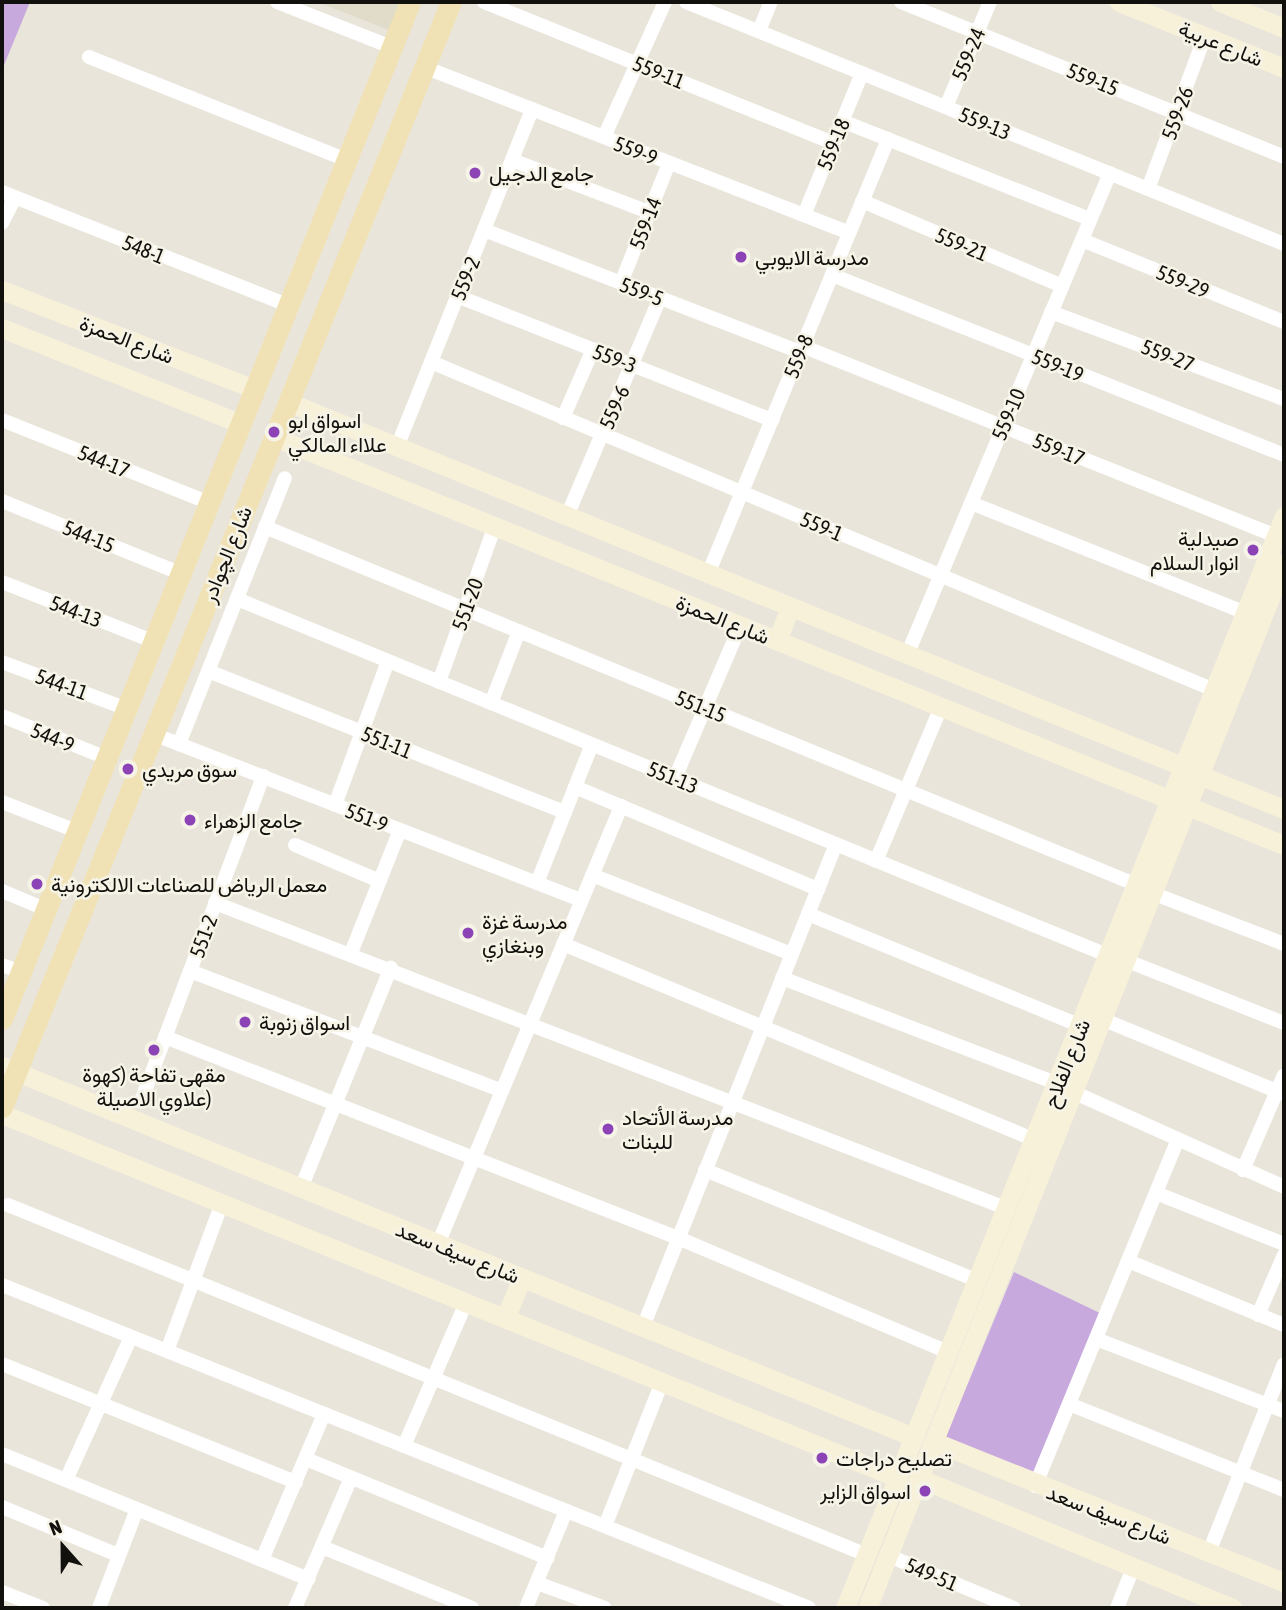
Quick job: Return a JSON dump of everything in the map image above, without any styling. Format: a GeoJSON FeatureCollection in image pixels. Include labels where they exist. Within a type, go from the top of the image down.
{"type":"FeatureCollection","features":[{"type":"Feature","properties":{"kind":"main road","name":"شارع الچوادر"},"geometry":{"type":"LineString","coordinates":[[2,1020],[11,968],[45,909],[122,707],[410,2]]}},
{"type":"Feature","properties":{"kind":"main road","name":"شارع الچوادر"},"geometry":{"type":"LineString","coordinates":[[2,1107],[9,1069],[153,734],[451,2]]}},
{"type":"Feature","properties":{"kind":"main road"},"geometry":{"type":"LineString","coordinates":[[355,137],[390,151]]}},
{"type":"Feature","properties":{"kind":"street"},"geometry":{"type":"LineString","coordinates":[[277,2],[391,47]]}},
{"type":"Feature","properties":{"kind":"street","name":"559-11"},"geometry":{"type":"LineString","coordinates":[[484,2],[833,143]]}},
{"type":"Feature","properties":{"kind":"street"},"geometry":{"type":"LineString","coordinates":[[604,137],[664,2]]}},
{"type":"Feature","properties":{"kind":"street","name":"559-13"},"geometry":{"type":"LineString","coordinates":[[686,2],[709,6],[759,32],[1284,244]]}},
{"type":"Feature","properties":{"kind":"street"},"geometry":{"type":"LineString","coordinates":[[759,32],[771,2]]}},
{"type":"Feature","properties":{"kind":"street","name":"559-15"},"geometry":{"type":"LineString","coordinates":[[901,2],[1284,157]]}},
{"type":"Feature","properties":{"kind":"street","name":"559-24"},"geometry":{"type":"LineString","coordinates":[[946,107],[990,2]]}},
{"type":"Feature","properties":{"kind":"street","name":"شارع عربية"},"geometry":{"type":"LineString","coordinates":[[1119,2],[1284,68]]}},
{"type":"Feature","properties":{"kind":"street","name":"شارع عربية"},"geometry":{"type":"LineString","coordinates":[[1220,2],[1284,28]]}},
{"type":"Feature","properties":{"kind":"street","name":"559-26"},"geometry":{"type":"LineString","coordinates":[[1148,189],[1205,36]]}},
{"type":"Feature","properties":{"kind":"street"},"geometry":{"type":"LineString","coordinates":[[89,57],[346,160]]}},
{"type":"Feature","properties":{"kind":"street","name":"559-9"},"geometry":{"type":"LineString","coordinates":[[424,67],[849,233]]}},
{"type":"Feature","properties":{"kind":"street","name":"559-18"},"geometry":{"type":"LineString","coordinates":[[804,215],[862,73]]}},
{"type":"Feature","properties":{"kind":"street","name":"559-2"},"geometry":{"type":"LineString","coordinates":[[397,447],[532,109]]}},
{"type":"Feature","properties":{"kind":"street"},"geometry":{"type":"LineString","coordinates":[[842,121],[1090,219]]}},
{"type":"Feature","properties":{"kind":"street","name":"559-8"},"geometry":{"type":"LineString","coordinates":[[708,573],[888,139]]}},
{"type":"Feature","properties":{"kind":"street"},"geometry":{"type":"LineString","coordinates":[[512,160],[649,212]]}},
{"type":"Feature","properties":{"kind":"street","name":"559-14"},"geometry":{"type":"LineString","coordinates":[[621,283],[668,163]]}},
{"type":"Feature","properties":{"kind":"street","name":"559-10"},"geometry":{"type":"LineString","coordinates":[[907,654],[1110,173]]}},
{"type":"Feature","properties":{"kind":"street"},"geometry":{"type":"LineString","coordinates":[[2,223],[9,195]]}},
{"type":"Feature","properties":{"kind":"street","name":"548-1"},"geometry":{"type":"LineString","coordinates":[[9,195],[287,305]]}},
{"type":"Feature","properties":{"kind":"street","name":"559-21"},"geometry":{"type":"LineString","coordinates":[[862,201],[1062,286]]}},
{"type":"Feature","properties":{"kind":"street","name":"559-5"},"geometry":{"type":"LineString","coordinates":[[484,230],[801,349]]}},
{"type":"Feature","properties":{"kind":"street","name":"559-29"},"geometry":{"type":"LineString","coordinates":[[1082,240],[1284,323]]}},
{"type":"Feature","properties":{"kind":"street","name":"559-19"},"geometry":{"type":"LineString","coordinates":[[832,275],[1284,455]]}},
{"type":"Feature","properties":{"kind":"street","name":"شارع الحمزة"},"geometry":{"type":"LineString","coordinates":[[2,290],[252,388]]}},
{"type":"Feature","properties":{"kind":"street","name":"559-3"},"geometry":{"type":"LineString","coordinates":[[457,296],[772,420]]}},
{"type":"Feature","properties":{"kind":"street","name":"559-6"},"geometry":{"type":"LineString","coordinates":[[567,516],[660,298]]}},
{"type":"Feature","properties":{"kind":"street","name":"559-27"},"geometry":{"type":"LineString","coordinates":[[1051,312],[1284,399]]}},
{"type":"Feature","properties":{"kind":"street","name":"شارع الحمزة"},"geometry":{"type":"LineString","coordinates":[[4,334],[239,423]]}},
{"type":"Feature","properties":{"kind":"street"},"geometry":{"type":"LineString","coordinates":[[563,418],[593,349]]}},
{"type":"Feature","properties":{"kind":"street","name":"559-17"},"geometry":{"type":"LineString","coordinates":[[801,349],[1276,536]]}},
{"type":"Feature","properties":{"kind":"street","name":"559-1"},"geometry":{"type":"LineString","coordinates":[[431,362],[1214,690]]}},
{"type":"Feature","properties":{"kind":"street","name":"شارع الحمزة"},"geometry":{"type":"LineString","coordinates":[[288,402],[1284,809]]}},
{"type":"Feature","properties":{"kind":"street","name":"544-17"},"geometry":{"type":"LineString","coordinates":[[2,420],[205,501]]}},
{"type":"Feature","properties":{"kind":"street","name":"شارع الحمزة"},"geometry":{"type":"LineString","coordinates":[[274,437],[1284,845]]}},
{"type":"Feature","properties":{"kind":"street"},"geometry":{"type":"LineString","coordinates":[[179,744],[285,478]]}},
{"type":"Feature","properties":{"kind":"street","name":"544-15"},"geometry":{"type":"LineString","coordinates":[[2,501],[177,572]]}},
{"type":"Feature","properties":{"kind":"street"},"geometry":{"type":"LineString","coordinates":[[971,503],[1245,612]]}},
{"type":"Feature","properties":{"kind":"street","name":"شارع الفلاح"},"geometry":{"type":"LineString","coordinates":[[1191,771],[1214,690],[1284,516]]}},
{"type":"Feature","properties":{"kind":"street","name":"551-20"},"geometry":{"type":"LineString","coordinates":[[439,681],[495,526]]}},
{"type":"Feature","properties":{"kind":"street","name":"551-15"},"geometry":{"type":"LineString","coordinates":[[265,527],[1284,944]]}},
{"type":"Feature","properties":{"kind":"street","name":"شارع الفلاح"},"geometry":{"type":"LineString","coordinates":[[867,1608],[935,1442],[1065,1088],[1081,1026],[1117,958],[1191,771],[1284,563]]}},
{"type":"Feature","properties":{"kind":"street","name":"544-13"},"geometry":{"type":"LineString","coordinates":[[2,582],[150,640]]}},
{"type":"Feature","properties":{"kind":"street","name":"551-13"},"geometry":{"type":"LineString","coordinates":[[237,598],[876,861],[1284,1023]]}},
{"type":"Feature","properties":{"kind":"street"},"geometry":{"type":"LineString","coordinates":[[777,641],[790,607]]}},
{"type":"Feature","properties":{"kind":"street"},"geometry":{"type":"LineString","coordinates":[[675,778],[740,625]]}},
{"type":"Feature","properties":{"kind":"street"},"geometry":{"type":"LineString","coordinates":[[491,703],[519,631]]}},
{"type":"Feature","properties":{"kind":"street"},"geometry":{"type":"LineString","coordinates":[[335,804],[388,661]]}},
{"type":"Feature","properties":{"kind":"street","name":"544-11"},"geometry":{"type":"LineString","coordinates":[[2,662],[122,707]]}},
{"type":"Feature","properties":{"kind":"street","name":"551-11"},"geometry":{"type":"LineString","coordinates":[[208,671],[565,812]]}},
{"type":"Feature","properties":{"kind":"street"},"geometry":{"type":"LineString","coordinates":[[876,861],[941,707]]}},
{"type":"Feature","properties":{"kind":"street","name":"544-9"},"geometry":{"type":"LineString","coordinates":[[2,716],[104,757]]}},
{"type":"Feature","properties":{"kind":"street","name":"551-9"},"geometry":{"type":"LineString","coordinates":[[153,734],[581,900]]}},
{"type":"Feature","properties":{"kind":"street"},"geometry":{"type":"LineString","coordinates":[[537,883],[592,744]]}},
{"type":"Feature","properties":{"kind":"street","name":"551-2"},"geometry":{"type":"LineString","coordinates":[[143,1096],[262,776]]}},
{"type":"Feature","properties":{"kind":"street"},"geometry":{"type":"LineString","coordinates":[[575,787],[818,889]]}},
{"type":"Feature","properties":{"kind":"street"},"geometry":{"type":"LineString","coordinates":[[2,802],[76,831]]}},
{"type":"Feature","properties":{"kind":"street"},"geometry":{"type":"LineString","coordinates":[[438,1244],[621,806]]}},
{"type":"Feature","properties":{"kind":"street"},"geometry":{"type":"LineString","coordinates":[[351,953],[400,830]]}},
{"type":"Feature","properties":{"kind":"street"},"geometry":{"type":"LineString","coordinates":[[643,1327],[836,844]]}},
{"type":"Feature","properties":{"kind":"street"},"geometry":{"type":"LineString","coordinates":[[295,845],[380,881]]}},
{"type":"Feature","properties":{"kind":"street"},"geometry":{"type":"LineString","coordinates":[[592,875],[792,954]]}},
{"type":"Feature","properties":{"kind":"street"},"geometry":{"type":"LineString","coordinates":[[2,891],[45,909]]}},
{"type":"Feature","properties":{"kind":"street"},"geometry":{"type":"LineString","coordinates":[[215,903],[531,1021],[1008,1209]]}},
{"type":"Feature","properties":{"kind":"street"},"geometry":{"type":"LineString","coordinates":[[808,914],[1081,1026]]}},
{"type":"Feature","properties":{"kind":"street"},"geometry":{"type":"LineString","coordinates":[[564,944],[764,1024],[1035,1140]]}},
{"type":"Feature","properties":{"kind":"street","name":"شارع الفلاح"},"geometry":{"type":"LineString","coordinates":[[845,1608],[1035,1140],[1102,1019],[1117,958]]}},
{"type":"Feature","properties":{"kind":"street"},"geometry":{"type":"LineString","coordinates":[[301,1188],[391,968]]}},
{"type":"Feature","properties":{"kind":"street"},"geometry":{"type":"LineString","coordinates":[[190,971],[361,1040],[502,1091]]}},
{"type":"Feature","properties":{"kind":"street"},"geometry":{"type":"LineString","coordinates":[[782,978],[1065,1088],[1177,1142],[1284,1187]]}},
{"type":"Feature","properties":{"kind":"street"},"geometry":{"type":"LineString","coordinates":[[1102,1019],[1281,1092]]}},
{"type":"Feature","properties":{"kind":"street"},"geometry":{"type":"LineString","coordinates":[[165,1037],[334,1107],[678,1238],[950,1353]]}},
{"type":"Feature","properties":{"kind":"street","name":"شارع سيف سعد"},"geometry":{"type":"LineString","coordinates":[[9,1069],[914,1437]]}},
{"type":"Feature","properties":{"kind":"street"},"geometry":{"type":"LineString","coordinates":[[1244,1170],[1281,1092],[1284,1075]]}},
{"type":"Feature","properties":{"kind":"street","name":"شارع سيف سعد"},"geometry":{"type":"LineString","coordinates":[[2,1114],[898,1478]]}},
{"type":"Feature","properties":{"kind":"street"},"geometry":{"type":"LineString","coordinates":[[1035,1486],[1177,1142]]}},
{"type":"Feature","properties":{"kind":"street"},"geometry":{"type":"LineString","coordinates":[[705,1170],[979,1281]]}},
{"type":"Feature","properties":{"kind":"street"},"geometry":{"type":"LineString","coordinates":[[1156,1193],[1284,1244]]}},
{"type":"Feature","properties":{"kind":"street"},"geometry":{"type":"LineString","coordinates":[[167,1351],[191,1280],[222,1203]]}},
{"type":"Feature","properties":{"kind":"street"},"geometry":{"type":"LineString","coordinates":[[8,1205],[867,1555]]}},
{"type":"Feature","properties":{"kind":"street"},"geometry":{"type":"LineString","coordinates":[[1258,1315],[1284,1255]]}},
{"type":"Feature","properties":{"kind":"street"},"geometry":{"type":"LineString","coordinates":[[1128,1261],[1284,1325]]}},
{"type":"Feature","properties":{"kind":"street"},"geometry":{"type":"LineString","coordinates":[[505,1318],[522,1278]]}},
{"type":"Feature","properties":{"kind":"street"},"geometry":{"type":"LineString","coordinates":[[2,1285],[809,1608]]}},
{"type":"Feature","properties":{"kind":"street"},"geometry":{"type":"LineString","coordinates":[[404,1446],[466,1303]]}},
{"type":"Feature","properties":{"kind":"street"},"geometry":{"type":"LineString","coordinates":[[66,1480],[131,1337]]}},
{"type":"Feature","properties":{"kind":"street"},"geometry":{"type":"LineString","coordinates":[[1096,1339],[1284,1411]]}},
{"type":"Feature","properties":{"kind":"street"},"geometry":{"type":"LineString","coordinates":[[2,1364],[296,1482]]}},
{"type":"Feature","properties":{"kind":"street"},"geometry":{"type":"LineString","coordinates":[[1209,1552],[1284,1364]]}},
{"type":"Feature","properties":{"kind":"street"},"geometry":{"type":"LineString","coordinates":[[605,1527],[662,1382]]}},
{"type":"Feature","properties":{"kind":"street"},"geometry":{"type":"LineString","coordinates":[[1069,1404],[1284,1490]]}},
{"type":"Feature","properties":{"kind":"street"},"geometry":{"type":"LineString","coordinates":[[262,1560],[324,1414]]}},
{"type":"Feature","properties":{"kind":"street","name":"شارع سيف سعد"},"geometry":{"type":"LineString","coordinates":[[935,1442],[1035,1486],[1284,1582]]}},
{"type":"Feature","properties":{"kind":"street"},"geometry":{"type":"LineString","coordinates":[[2,1454],[308,1578]]}},
{"type":"Feature","properties":{"kind":"street"},"geometry":{"type":"LineString","coordinates":[[306,1459],[547,1558]]}},
{"type":"Feature","properties":{"kind":"street"},"geometry":{"type":"LineString","coordinates":[[295,1608],[351,1478]]}},
{"type":"Feature","properties":{"kind":"street","name":"شارع سيف سعد"},"geometry":{"type":"LineString","coordinates":[[921,1479],[1232,1608]]}},
{"type":"Feature","properties":{"kind":"street"},"geometry":{"type":"LineString","coordinates":[[2,1507],[118,1555]]}},
{"type":"Feature","properties":{"kind":"street"},"geometry":{"type":"LineString","coordinates":[[99,1608],[137,1509]]}},
{"type":"Feature","properties":{"kind":"street"},"geometry":{"type":"LineString","coordinates":[[526,1608],[566,1511]]}},
{"type":"Feature","properties":{"kind":"street"},"geometry":{"type":"LineString","coordinates":[[321,1547],[472,1608]]}},
{"type":"Feature","properties":{"kind":"street","name":"549-51"},"geometry":{"type":"LineString","coordinates":[[889,1556],[1014,1608]]}},
{"type":"Feature","properties":{"kind":"street"},"geometry":{"type":"LineString","coordinates":[[1117,1608],[1133,1568]]}},
{"type":"Feature","properties":{"kind":"street"},"geometry":{"type":"LineString","coordinates":[[537,1583],[605,1608]]}},
{"type":"Feature","properties":{"kind":"street"},"geometry":{"type":"LineString","coordinates":[[2,1592],[43,1608]]}},
{"type":"Feature","properties":{"kind":"shaded area"},"geometry":{"type":"Polygon","coordinates":[[[2,2],[30,2],[2,70],[2,2]]]}},
{"type":"Feature","properties":{"kind":"shaded area"},"geometry":{"type":"Polygon","coordinates":[[[317,2],[400,2],[389,30],[317,2]]]}},
{"type":"Feature","properties":{"kind":"shaded area"},"geometry":{"type":"Polygon","coordinates":[[[1014,1272],[1102,1314],[1033,1474],[945,1439],[1014,1272]]]}},
{"type":"Feature","properties":{"kind":"place","name":"جامع الدجيل"},"geometry":{"type":"Point","coordinates":[475,173]}},
{"type":"Feature","properties":{"kind":"place","name":"مدرسة الايوبي"},"geometry":{"type":"Point","coordinates":[741,257]}},
{"type":"Feature","properties":{"kind":"place","name":"اسواق ابو علااء المالكي"},"geometry":{"type":"Point","coordinates":[274,432]}},
{"type":"Feature","properties":{"kind":"place","name":"صيدلية انوار السلام"},"geometry":{"type":"Point","coordinates":[1253,550]}},
{"type":"Feature","properties":{"kind":"place","name":"سوق مريدي"},"geometry":{"type":"Point","coordinates":[128,769]}},
{"type":"Feature","properties":{"kind":"place","name":"جامع الزهراء"},"geometry":{"type":"Point","coordinates":[190,820]}},
{"type":"Feature","properties":{"kind":"place","name":"معمل الرياض للصناعات الالكترونية"},"geometry":{"type":"Point","coordinates":[37,884]}},
{"type":"Feature","properties":{"kind":"place","name":"مدرسة غزة وبنغازي"},"geometry":{"type":"Point","coordinates":[468,933]}},
{"type":"Feature","properties":{"kind":"place","name":"اسواق زنوبة"},"geometry":{"type":"Point","coordinates":[245,1022]}},
{"type":"Feature","properties":{"kind":"place","name":"مقهى تفاحة (كهوة علاوي الاصيلة)"},"geometry":{"type":"Point","coordinates":[154,1050]}},
{"type":"Feature","properties":{"kind":"place","name":"مدرسة الأتحاد للبنات"},"geometry":{"type":"Point","coordinates":[608,1129]}},
{"type":"Feature","properties":{"kind":"place","name":"تصليح دراجات"},"geometry":{"type":"Point","coordinates":[822,1458]}},
{"type":"Feature","properties":{"kind":"place","name":"اسواق الزاير"},"geometry":{"type":"Point","coordinates":[925,1491]}}]}
